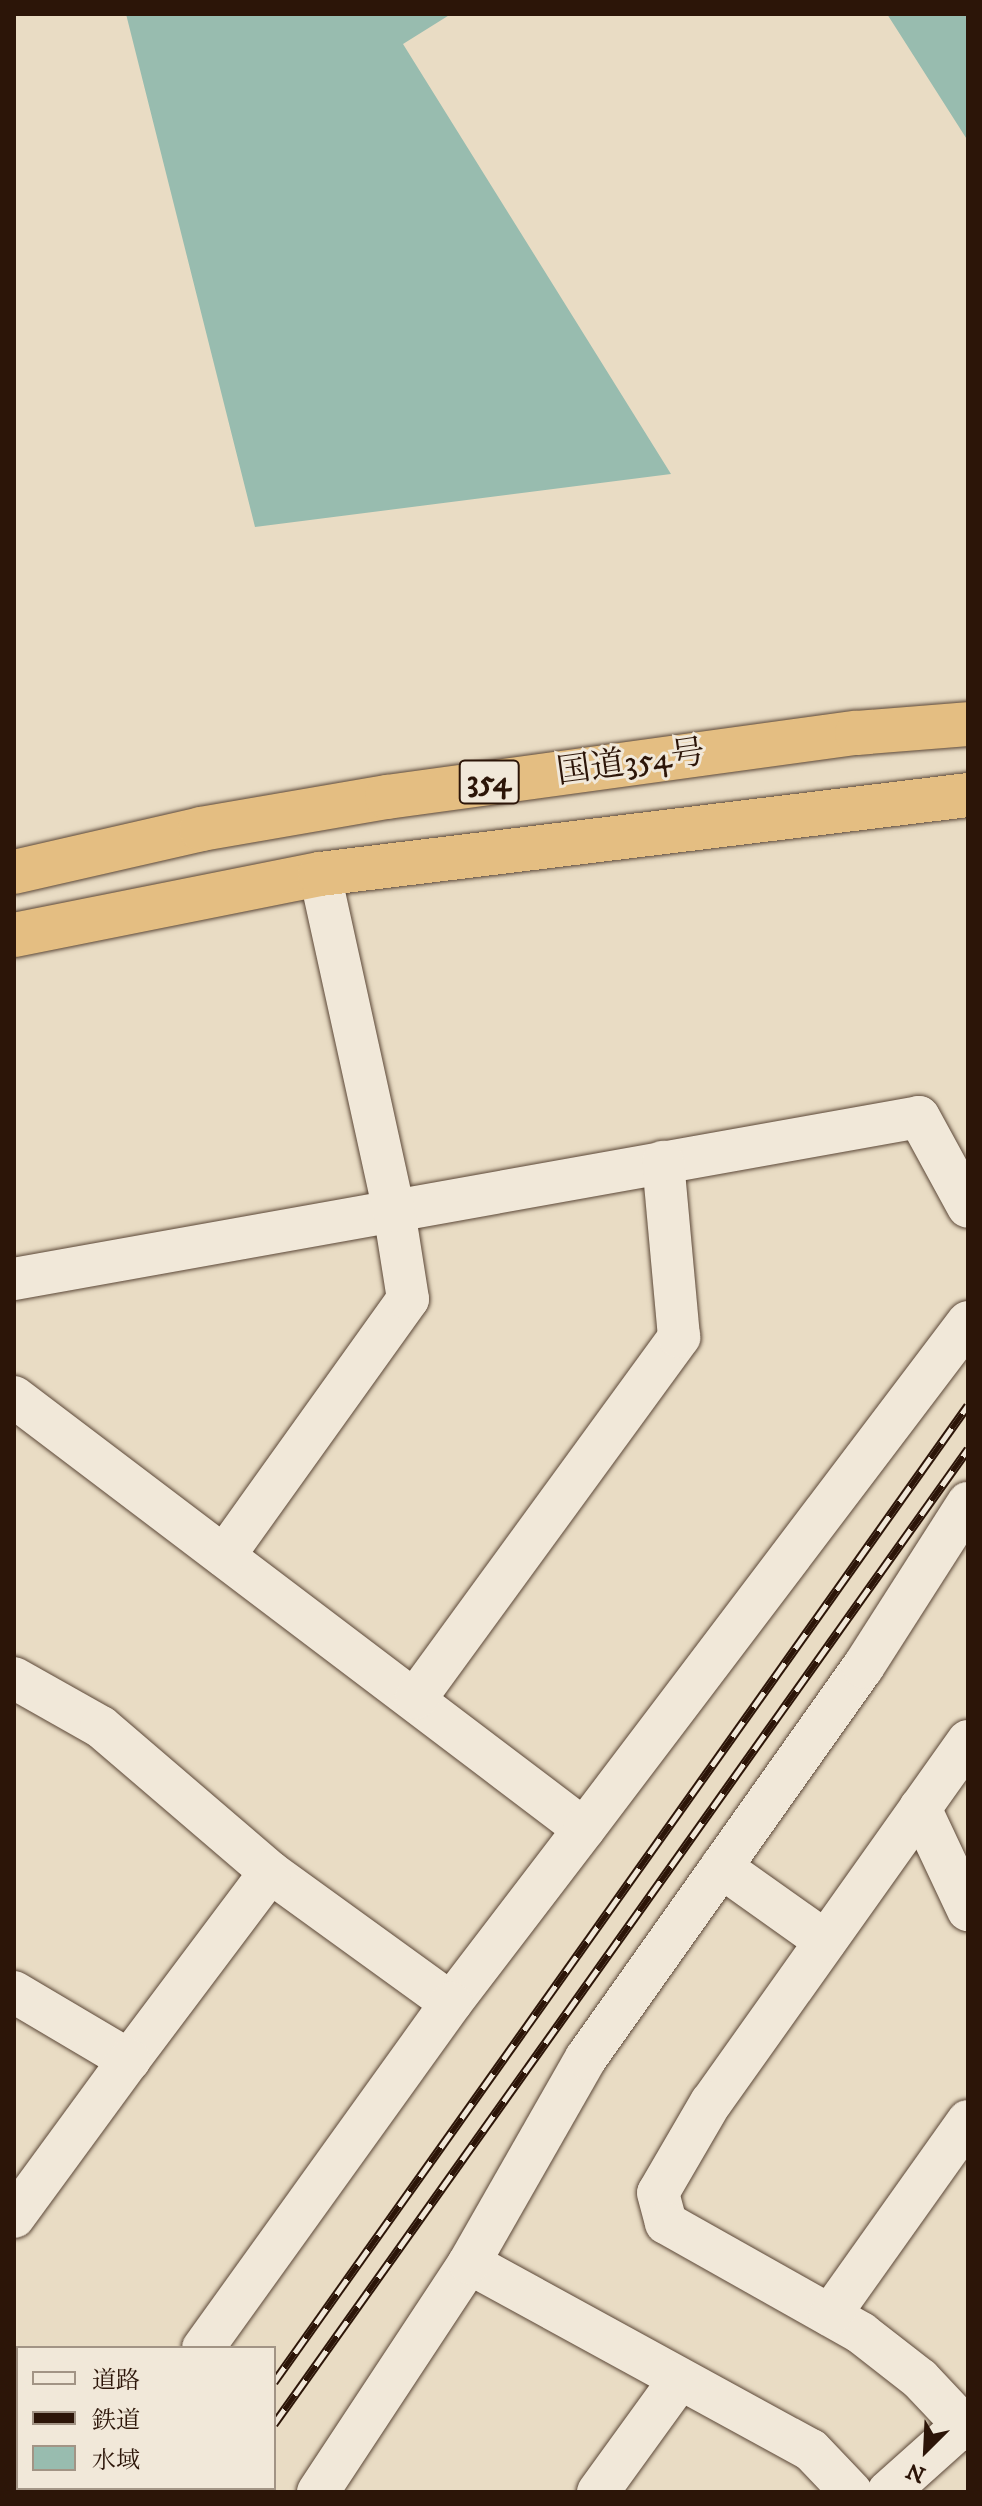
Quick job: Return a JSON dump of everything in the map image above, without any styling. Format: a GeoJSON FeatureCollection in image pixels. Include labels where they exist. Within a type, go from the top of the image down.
{"type":"FeatureCollection","features":[{"type":"Feature","properties":{"kind":"highway","name":"国道354号"},"geometry":{"type":"LineString","coordinates":[[14,872],[201,829],[387,797],[827,737],[968,724]]}},
{"type":"Feature","properties":{"kind":"highway","name":"国道354号"},"geometry":{"type":"LineString","coordinates":[[14,935],[320,874],[968,795]]}},
{"type":"Feature","properties":{"kind":"street"},"geometry":{"type":"LineString","coordinates":[[224,1556],[408,1299],[394,1211],[320,874]]}},
{"type":"Feature","properties":{"kind":"street"},"geometry":{"type":"LineString","coordinates":[[14,1279],[919,1117],[968,1207]]}},
{"type":"Feature","properties":{"kind":"street"},"geometry":{"type":"LineString","coordinates":[[416,1698],[679,1337],[663,1162]]}},
{"type":"Feature","properties":{"kind":"street"},"geometry":{"type":"LineString","coordinates":[[204,2346],[451,2003],[968,1322]]}},
{"type":"Feature","properties":{"kind":"street"},"geometry":{"type":"LineString","coordinates":[[14,1397],[416,1698],[584,1829]]}},
{"type":"Feature","properties":{"kind":"street"},"geometry":{"type":"LineString","coordinates":[[318,2492],[469,2263],[586,2058],[863,1667],[968,1503]]}},
{"type":"Feature","properties":{"kind":"street"},"geometry":{"type":"LineString","coordinates":[[14,1678],[101,1727],[270,1872],[451,2003]]}},
{"type":"Feature","properties":{"kind":"street"},"geometry":{"type":"LineString","coordinates":[[888,2492],[965,2427],[920,2379],[830,2315],[666,2223],[658,2193],[696,2124],[968,1741]]}},
{"type":"Feature","properties":{"kind":"street"},"geometry":{"type":"LineString","coordinates":[[920,1808],[968,1910]]}},
{"type":"Feature","properties":{"kind":"street"},"geometry":{"type":"LineString","coordinates":[[721,1867],[825,1941]]}},
{"type":"Feature","properties":{"kind":"street"},"geometry":{"type":"LineString","coordinates":[[14,2217],[270,1872]]}},
{"type":"Feature","properties":{"kind":"street"},"geometry":{"type":"LineString","coordinates":[[14,1992],[129,2060]]}},
{"type":"Feature","properties":{"kind":"street"},"geometry":{"type":"LineString","coordinates":[[830,2315],[968,2121]]}},
{"type":"Feature","properties":{"kind":"street"},"geometry":{"type":"LineString","coordinates":[[469,2263],[811,2450],[851,2492]]}},
{"type":"Feature","properties":{"kind":"street"},"geometry":{"type":"LineString","coordinates":[[598,2492],[679,2380]]}},
{"type":"Feature","properties":{"kind":"water"},"geometry":{"type":"Polygon","coordinates":[[[126,14],[451,14],[403,44],[671,474],[255,527],[126,14]]]}},
{"type":"Feature","properties":{"kind":"water"},"geometry":{"type":"Polygon","coordinates":[[[887,14],[968,14],[968,141],[903,39],[887,14]]]}},
{"type":"Feature","properties":{"kind":"railway"},"geometry":{"type":"LineString","coordinates":[[276,2379],[968,1405]]}},
{"type":"Feature","properties":{"kind":"railway"},"geometry":{"type":"LineString","coordinates":[[276,2421],[968,1449]]}}]}
